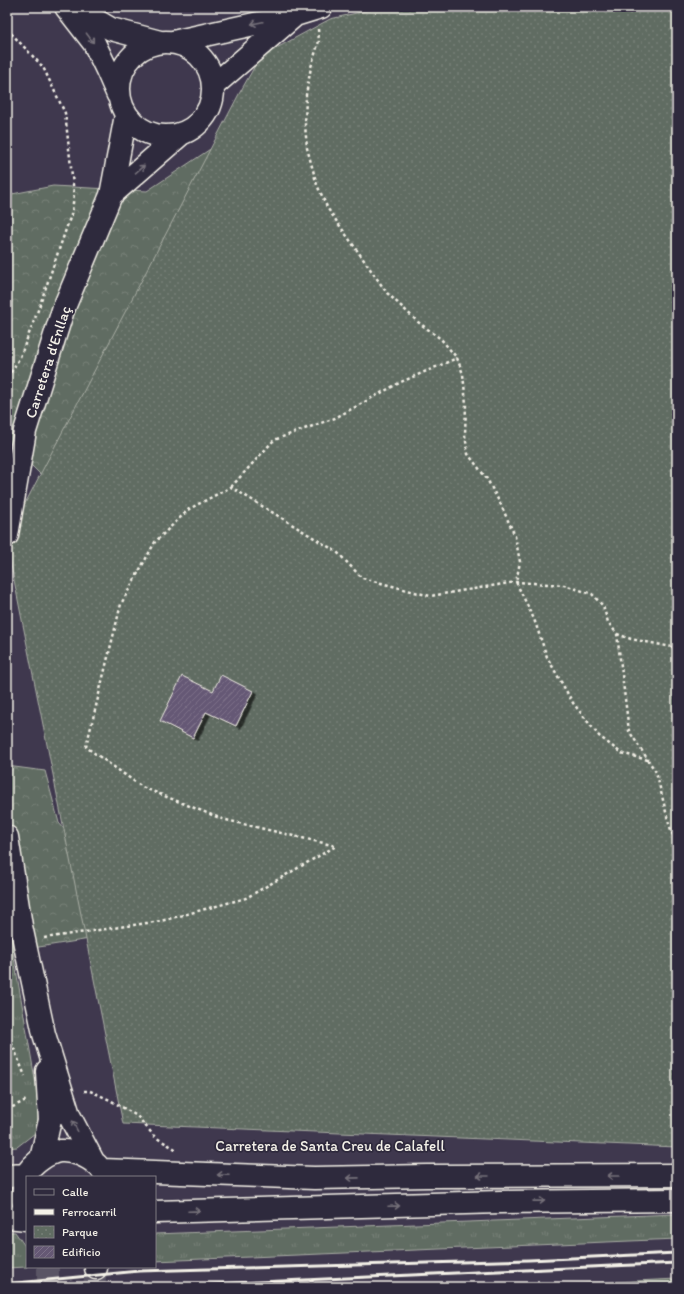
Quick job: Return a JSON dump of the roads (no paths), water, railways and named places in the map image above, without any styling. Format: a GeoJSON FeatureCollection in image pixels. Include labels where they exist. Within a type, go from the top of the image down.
{"type":"FeatureCollection","features":[{"type":"Feature","properties":{"kind":"street"},"geometry":{"type":"LineString","coordinates":[[66,7],[94,44],[122,106],[137,127],[150,134],[166,136],[180,134],[195,126],[206,115],[212,100],[213,86],[209,70],[200,56],[187,46],[111,29],[73,7]]}},
{"type":"Feature","properties":{"kind":"street"},"geometry":{"type":"LineString","coordinates":[[122,106],[118,84],[122,69],[132,55],[143,47],[295,15],[318,8]]}},
{"type":"Feature","properties":{"kind":"street"},"geometry":{"type":"LineString","coordinates":[[213,86],[295,15]]}},
{"type":"Feature","properties":{"kind":"street","name":"Carretera d'Enllaç"},"geometry":{"type":"LineString","coordinates":[[7,535],[25,431],[63,310],[111,195],[122,106]]}},
{"type":"Feature","properties":{"kind":"street","name":"Carretera d'Enllaç"},"geometry":{"type":"LineString","coordinates":[[111,195],[180,134]]}},
{"type":"Feature","properties":{"kind":"street"},"geometry":{"type":"LineString","coordinates":[[7,837],[21,926],[56,1094],[100,1169]]}},
{"type":"Feature","properties":{"kind":"street"},"geometry":{"type":"LineString","coordinates":[[41,1159],[56,1094]]}},
{"type":"Feature","properties":{"kind":"street"},"geometry":{"type":"LineString","coordinates":[[26,1212],[17,1175],[32,1167],[41,1159],[60,1151],[80,1154],[100,1169],[314,1178],[677,1175]]}},
{"type":"Feature","properties":{"kind":"street"},"geometry":{"type":"LineString","coordinates":[[156,1212],[516,1202],[677,1200]]}},
{"type":"Feature","properties":{"kind":"street"},"geometry":{"type":"LineString","coordinates":[[7,1217],[26,1219]]}},
{"type":"Feature","properties":{"kind":"tunnel"},"geometry":{"type":"LineString","coordinates":[[48,1268],[48,1287]]}},
{"type":"Feature","properties":{"kind":"tunnel"},"geometry":{"type":"LineString","coordinates":[[94,1287],[96,1268]]}},
{"type":"Feature","properties":{"kind":"railway"},"geometry":{"type":"LineString","coordinates":[[7,1284],[139,1271],[529,1260],[677,1253]]}},
{"type":"Feature","properties":{"kind":"railway"},"geometry":{"type":"LineString","coordinates":[[149,1287],[677,1263]]}}]}
